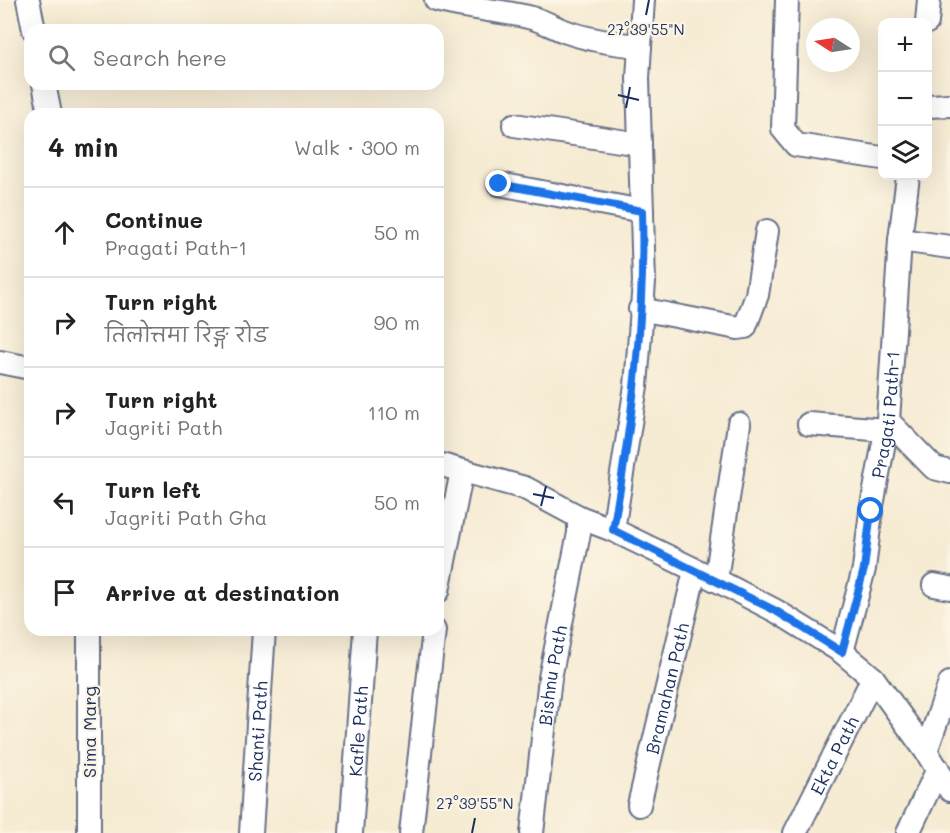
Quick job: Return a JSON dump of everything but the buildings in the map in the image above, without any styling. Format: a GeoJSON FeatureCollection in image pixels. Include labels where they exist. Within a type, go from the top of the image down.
{"type":"FeatureCollection","features":[{"type":"Feature","properties":{"kind":"street"},"geometry":{"type":"LineString","coordinates":[[28,0],[33,24]]}},
{"type":"Feature","properties":{"kind":"street"},"geometry":{"type":"LineString","coordinates":[[436,0],[463,7],[498,10],[535,19],[568,32],[618,44],[640,46]]}},
{"type":"Feature","properties":{"kind":"street"},"geometry":{"type":"LineString","coordinates":[[613,530],[636,386],[640,309],[644,282],[640,144],[640,46],[643,0]]}},
{"type":"Feature","properties":{"kind":"street"},"geometry":{"type":"LineString","coordinates":[[787,0],[783,129],[796,145],[878,157]]}},
{"type":"Feature","properties":{"kind":"street"},"geometry":{"type":"LineString","coordinates":[[45,90],[49,108]]}},
{"type":"Feature","properties":{"kind":"street"},"geometry":{"type":"LineString","coordinates":[[932,106],[950,105]]}},
{"type":"Feature","properties":{"kind":"street"},"geometry":{"type":"LineString","coordinates":[[514,125],[640,144]]}},
{"type":"Feature","properties":{"kind":"street","name":"Pragati Path-1"},"geometry":{"type":"LineString","coordinates":[[842,652],[864,569],[871,511],[887,425],[900,240],[908,180]]}},
{"type":"Feature","properties":{"kind":"street"},"geometry":{"type":"LineString","coordinates":[[499,184],[642,211]]}},
{"type":"Feature","properties":{"kind":"street"},"geometry":{"type":"LineString","coordinates":[[640,309],[738,328],[746,327],[757,295],[767,231]]}},
{"type":"Feature","properties":{"kind":"street"},"geometry":{"type":"LineString","coordinates":[[900,240],[950,247]]}},
{"type":"Feature","properties":{"kind":"street"},"geometry":{"type":"LineString","coordinates":[[0,362],[24,367]]}},
{"type":"Feature","properties":{"kind":"street"},"geometry":{"type":"LineString","coordinates":[[716,580],[739,424]]}},
{"type":"Feature","properties":{"kind":"street"},"geometry":{"type":"LineString","coordinates":[[809,424],[887,425],[934,468],[950,472]]}},
{"type":"Feature","properties":{"kind":"street"},"geometry":{"type":"LineString","coordinates":[[444,466],[525,488],[579,517],[613,530],[776,611],[842,652],[873,678],[932,760],[950,790]]}},
{"type":"Feature","properties":{"kind":"street"},"geometry":{"type":"LineString","coordinates":[[444,561],[462,471]]}},
{"type":"Feature","properties":{"kind":"street","name":"Bishnu Path"},"geometry":{"type":"LineString","coordinates":[[532,833],[550,678],[579,533],[579,517]]}},
{"type":"Feature","properties":{"kind":"street","name":"Bramahan Path"},"geometry":{"type":"LineString","coordinates":[[639,805],[695,571]]}},
{"type":"Feature","properties":{"kind":"street","name":"Sima Marg"},"geometry":{"type":"LineString","coordinates":[[89,636],[90,833]]}},
{"type":"Feature","properties":{"kind":"street","name":"Shanti Path"},"geometry":{"type":"LineString","coordinates":[[251,833],[264,636]]}},
{"type":"Feature","properties":{"kind":"street","name":"Kafle Path"},"geometry":{"type":"LineString","coordinates":[[351,833],[365,636]]}},
{"type":"Feature","properties":{"kind":"street"},"geometry":{"type":"LineString","coordinates":[[411,833],[433,636]]}},
{"type":"Feature","properties":{"kind":"street","name":"Ekta Path"},"geometry":{"type":"LineString","coordinates":[[795,833],[873,678]]}},
{"type":"Feature","properties":{"kind":"street"},"geometry":{"type":"LineString","coordinates":[[908,833],[932,760],[950,683]]}},
{"type":"Feature","properties":{"kind":"route"},"geometry":{"type":"LineString","coordinates":[[499,184],[642,211],[644,282],[640,309],[636,386],[613,530],[776,611],[842,652],[864,569],[871,511]]}}]}
